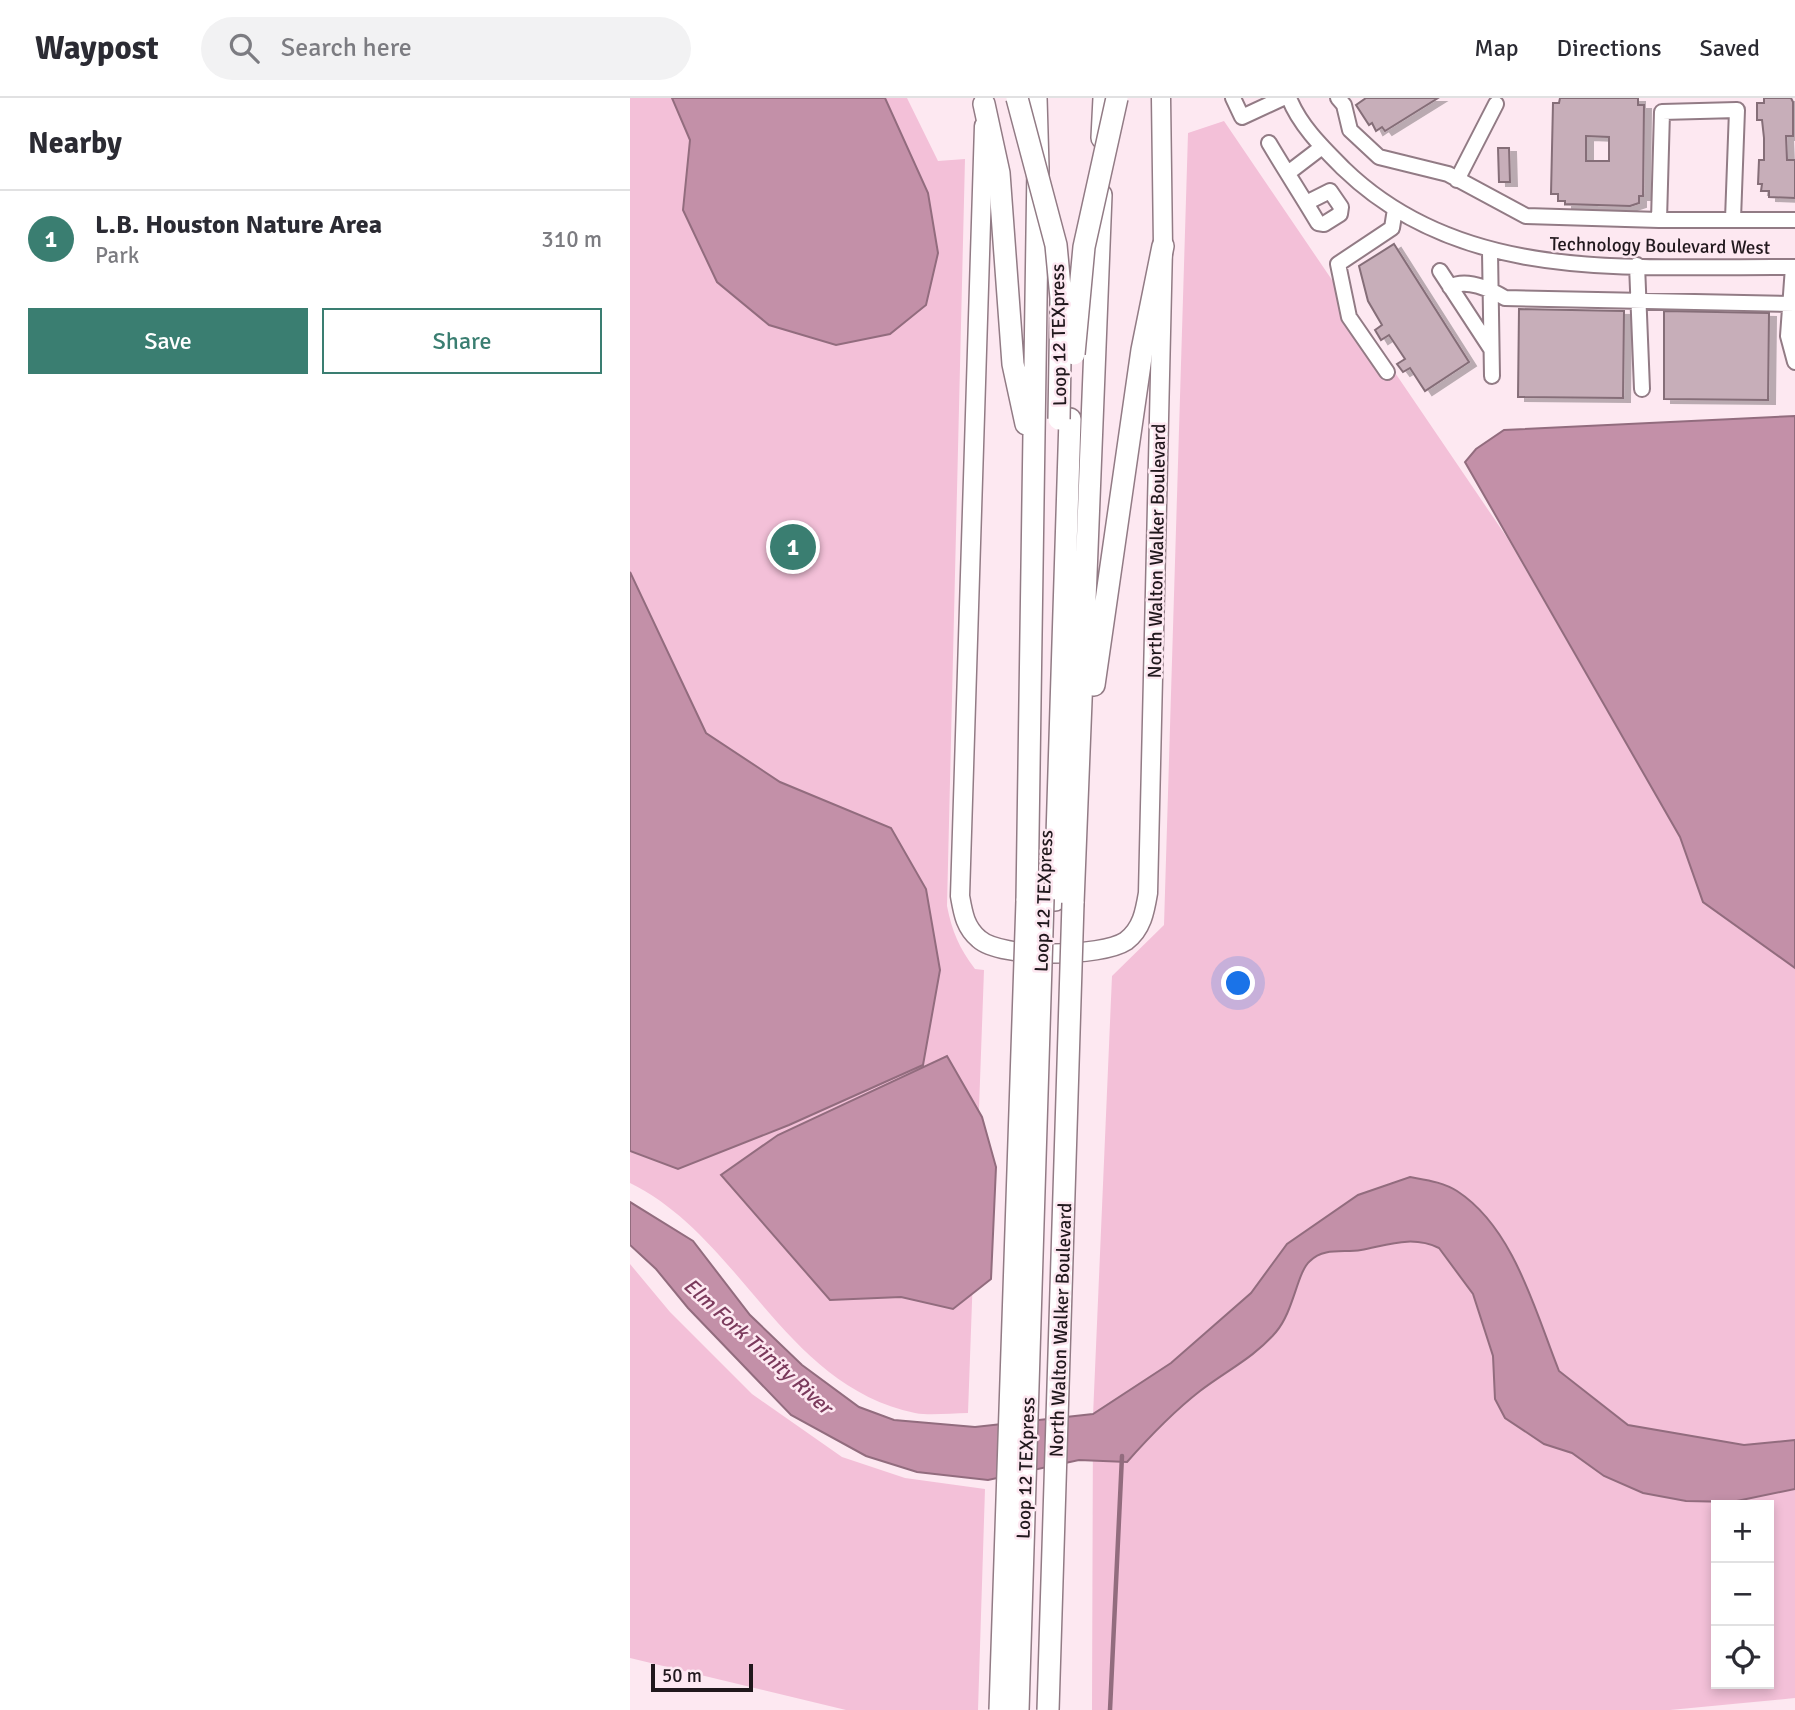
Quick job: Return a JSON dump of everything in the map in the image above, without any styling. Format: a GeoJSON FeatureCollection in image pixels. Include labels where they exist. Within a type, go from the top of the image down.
{"type":"FeatureCollection","features":[{"type":"Feature","properties":{"kind":"highway","name":"Loop 12 TEXpress"},"geometry":{"type":"LineString","coordinates":[[1017,98],[1056,244],[1061,298],[1065,419]]}},
{"type":"Feature","properties":{"kind":"highway","name":"North Walton Walker Boulevard"},"geometry":{"type":"LineString","coordinates":[[1037,98],[1034,461],[1050,901],[1048,1710]]}},
{"type":"Feature","properties":{"kind":"highway","name":"North Walton Walker Boulevard"},"geometry":{"type":"LineString","coordinates":[[1000,1710],[1050,901],[1079,783],[1104,98]]}},
{"type":"Feature","properties":{"kind":"highway","name":"Loop 12 TEXpress"},"geometry":{"type":"LineString","coordinates":[[1029,1710],[1065,419],[1076,300],[1084,247],[1117,98]]}},
{"type":"Feature","properties":{"kind":"highway"},"geometry":{"type":"LineString","coordinates":[[984,101],[999,173],[1013,364],[1034,461]]}},
{"type":"Feature","properties":{"kind":"highway"},"geometry":{"type":"LineString","coordinates":[[1079,783],[1142,350],[1163,246]]}},
{"type":"Feature","properties":{"kind":"highway","name":"Loop 12 TEXpress"},"geometry":{"type":"LineString","coordinates":[[1018,1710],[1050,901]]}},
{"type":"Feature","properties":{"kind":"main road","name":"North Walton Walker Boulevard"},"geometry":{"type":"LineString","coordinates":[[984,101],[960,896],[964,921],[979,939],[995,949],[1018,952],[1106,949],[1126,940],[1145,915],[1148,893],[1163,246],[1161,98]]}},
{"type":"Feature","properties":{"kind":"street"},"geometry":{"type":"LineString","coordinates":[[1233,98],[1242,117],[1283,98]]}},
{"type":"Feature","properties":{"kind":"street","name":"Technology Boulevard West"},"geometry":{"type":"LineString","coordinates":[[1289,98],[1295,113],[1322,147],[1356,180],[1395,209],[1442,233],[1490,252],[1552,263],[1794,267]]}},
{"type":"Feature","properties":{"kind":"street"},"geometry":{"type":"LineString","coordinates":[[1339,98],[1344,105],[1350,130],[1379,157],[1448,174],[1526,216],[1795,220]]}},
{"type":"Feature","properties":{"kind":"street"},"geometry":{"type":"LineString","coordinates":[[1457,180],[1496,104]]}},
{"type":"Feature","properties":{"kind":"street"},"geometry":{"type":"LineString","coordinates":[[1660,220],[1662,112],[1737,110],[1733,219]]}},
{"type":"Feature","properties":{"kind":"street"},"geometry":{"type":"LineString","coordinates":[[1269,143],[1306,203]]}},
{"type":"Feature","properties":{"kind":"street"},"geometry":{"type":"LineString","coordinates":[[1288,173],[1322,147]]}},
{"type":"Feature","properties":{"kind":"street"},"geometry":{"type":"LineString","coordinates":[[1387,372],[1349,317],[1338,264],[1392,228],[1395,209]]}},
{"type":"Feature","properties":{"kind":"street"},"geometry":{"type":"LineString","coordinates":[[1490,252],[1492,376]]}},
{"type":"Feature","properties":{"kind":"street"},"geometry":{"type":"LineString","coordinates":[[1637,265],[1642,389]]}},
{"type":"Feature","properties":{"kind":"street"},"geometry":{"type":"LineString","coordinates":[[1794,267],[1793,304],[1788,336],[1795,362]]}},
{"type":"Feature","properties":{"kind":"street"},"geometry":{"type":"LineString","coordinates":[[1440,271],[1492,350]]}},
{"type":"Feature","properties":{"kind":"street"},"geometry":{"type":"LineString","coordinates":[[1450,287],[1457,283],[1491,290],[1505,298],[1793,304]]}},
{"type":"Feature","properties":{"kind":"shaded area"},"geometry":{"type":"Polygon","coordinates":[[[630,98],[907,98],[938,161],[965,159],[947,906],[960,946],[975,969],[984,970],[968,1413],[915,1413],[869,1397],[831,1373],[796,1342],[703,1238],[669,1208],[630,1183],[630,98]]]}},
{"type":"Feature","properties":{"kind":"shaded area"},"geometry":{"type":"Polygon","coordinates":[[[1224,121],[1508,539],[1680,837],[1704,902],[1795,968],[1795,1698],[1670,1710],[1092,1710],[1093,1416],[1112,976],[1164,925],[1188,133],[1224,121]]]}},
{"type":"Feature","properties":{"kind":"shaded area"},"geometry":{"type":"Polygon","coordinates":[[[630,1264],[670,1312],[752,1394],[842,1457],[905,1478],[985,1489],[978,1710],[846,1710],[630,1658],[630,1264]]]}},
{"type":"Feature","properties":{"kind":"water"},"geometry":{"type":"Polygon","coordinates":[[[672,98],[885,98],[928,193],[938,253],[926,305],[890,334],[836,345],[769,325],[717,282],[683,210],[690,140],[672,98]]]}},
{"type":"Feature","properties":{"kind":"water"},"geometry":{"type":"Polygon","coordinates":[[[1795,416],[1795,968],[1703,902],[1680,837],[1465,462],[1476,449],[1504,430],[1795,416]]]}},
{"type":"Feature","properties":{"kind":"water"},"geometry":{"type":"Polygon","coordinates":[[[630,572],[706,733],[780,782],[891,828],[926,889],[940,970],[923,1065],[789,1125],[678,1169],[630,1151],[630,572]]]}},
{"type":"Feature","properties":{"kind":"water"},"geometry":{"type":"Polygon","coordinates":[[[947,1056],[982,1117],[996,1167],[991,1279],[953,1309],[901,1297],[830,1300],[721,1175],[778,1135],[947,1056]]]}},
{"type":"Feature","properties":{"kind":"water","name":"Elm Fork Trinity River"},"geometry":{"type":"Polygon","coordinates":[[[1410,1177],[1440,1183],[1457,1191],[1477,1207],[1494,1226],[1508,1248],[1531,1297],[1559,1371],[1628,1425],[1744,1445],[1795,1440],[1795,1489],[1742,1500],[1711,1502],[1686,1501],[1643,1493],[1604,1476],[1572,1453],[1544,1444],[1505,1418],[1495,1399],[1493,1356],[1473,1294],[1439,1248],[1429,1244],[1400,1242],[1361,1250],[1328,1252],[1310,1261],[1302,1274],[1287,1314],[1268,1341],[1180,1407],[1127,1462],[1079,1460],[988,1480],[917,1472],[866,1456],[791,1415],[688,1308],[656,1269],[630,1245],[630,1202],[693,1241],[750,1315],[802,1365],[859,1407],[894,1420],[975,1427],[1093,1414],[1171,1363],[1251,1293],[1287,1244],[1358,1195],[1410,1177]]]}},
{"type":"Feature","properties":{"kind":"building"},"geometry":{"type":"Polygon","coordinates":[[[1366,98],[1438,98],[1385,131],[1382,127],[1376,131],[1356,105],[1366,98]]]}},
{"type":"Feature","properties":{"kind":"building"},"geometry":{"type":"Polygon","coordinates":[[[1560,98],[1638,98],[1638,105],[1644,105],[1643,196],[1639,196],[1639,203],[1630,206],[1565,204],[1565,201],[1558,201],[1558,194],[1551,194],[1553,103],[1559,103],[1560,98]],[[1586,136],[1586,161],[1609,161],[1609,137],[1586,136]]]}},
{"type":"Feature","properties":{"kind":"building"},"geometry":{"type":"Polygon","coordinates":[[[1764,98],[1791,98],[1793,102],[1793,136],[1786,136],[1787,160],[1795,160],[1795,198],[1769,197],[1769,191],[1761,191],[1762,184],[1758,184],[1759,160],[1764,160],[1764,138],[1762,120],[1757,120],[1757,103],[1764,103],[1764,98]]]}},
{"type":"Feature","properties":{"kind":"building"},"geometry":{"type":"Polygon","coordinates":[[[1498,148],[1509,148],[1510,182],[1499,182],[1498,148]]]}},
{"type":"Feature","properties":{"kind":"building"},"geometry":{"type":"Polygon","coordinates":[[[1394,244],[1469,362],[1425,391],[1410,368],[1403,372],[1397,364],[1405,359],[1389,335],[1381,340],[1375,330],[1382,325],[1368,301],[1359,266],[1394,244]]]}},
{"type":"Feature","properties":{"kind":"building"},"geometry":{"type":"Polygon","coordinates":[[[1519,309],[1624,311],[1623,398],[1518,397],[1519,309]]]}},
{"type":"Feature","properties":{"kind":"building"},"geometry":{"type":"Polygon","coordinates":[[[1664,311],[1769,313],[1768,400],[1664,399],[1664,311]]]}},
{"type":"Feature","properties":{"kind":"waterway"},"geometry":{"type":"LineString","coordinates":[[1110,1710],[1122,1456]]}},
{"type":"Feature","properties":{"kind":"place","name":"L.B. Houston Nature Area"},"geometry":{"type":"Point","coordinates":[793,547]}}]}
